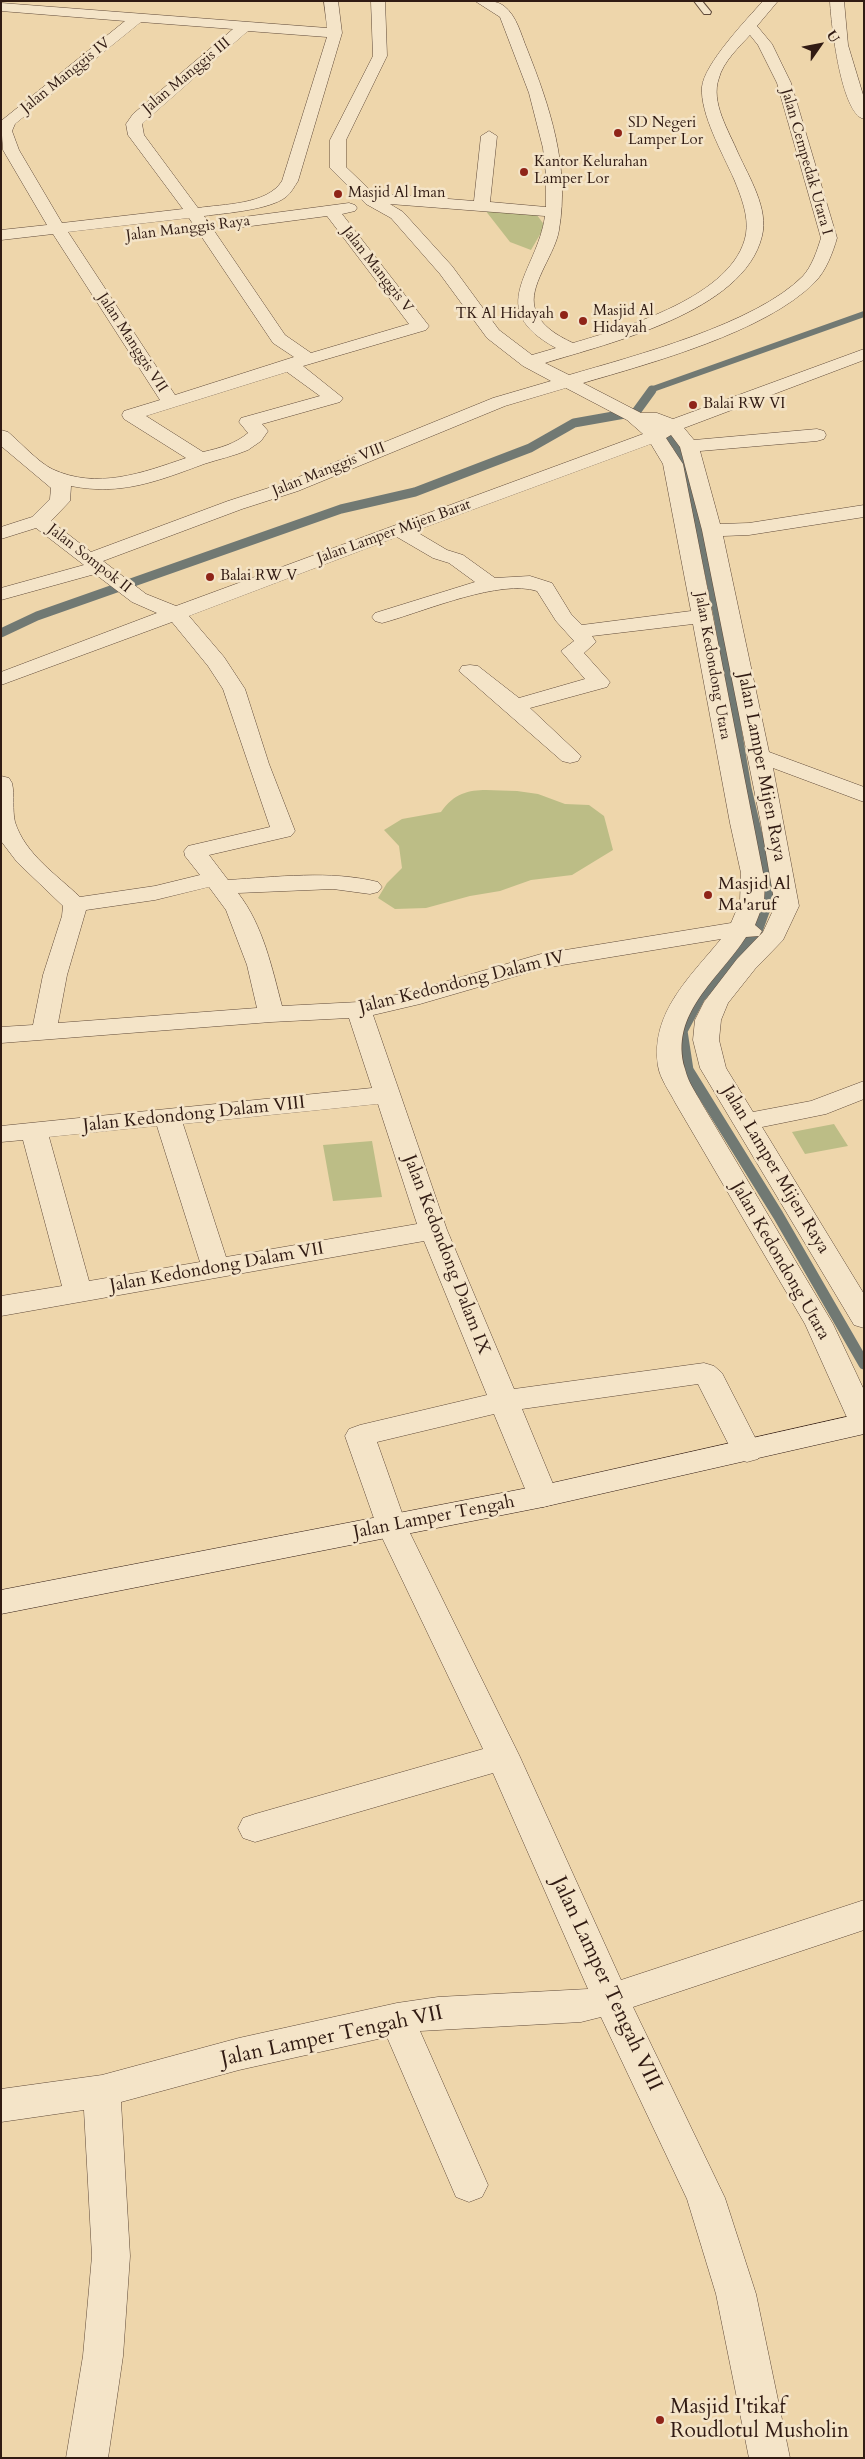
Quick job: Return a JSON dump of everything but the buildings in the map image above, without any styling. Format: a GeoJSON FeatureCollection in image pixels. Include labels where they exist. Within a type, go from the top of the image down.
{"type":"FeatureCollection","features":[{"type":"Feature","properties":{"kind":"street"},"geometry":{"type":"LineString","coordinates":[[1,235],[194,213],[265,200],[284,192],[290,181],[335,33],[331,1]]}},
{"type":"Feature","properties":{"kind":"street"},"geometry":{"type":"LineString","coordinates":[[378,1],[380,56],[338,143],[338,168],[372,200],[397,215],[446,270],[493,334],[529,362],[665,432]]}},
{"type":"Feature","properties":{"kind":"street"},"geometry":{"type":"LineString","coordinates":[[482,1],[504,11],[535,83],[553,158],[553,212],[546,252],[527,290],[525,302],[529,316],[538,328],[552,339],[571,349]]}},
{"type":"Feature","properties":{"kind":"street"},"geometry":{"type":"LineString","coordinates":[[529,362],[638,329],[705,297],[731,276],[748,255],[755,235],[754,213],[711,105],[710,79],[734,42],[772,1]]}},
{"type":"Feature","properties":{"kind":"street"},"geometry":{"type":"LineString","coordinates":[[837,1],[838,29],[846,72],[864,115]]}},
{"type":"Feature","properties":{"kind":"street"},"geometry":{"type":"LineString","coordinates":[[1,7],[335,33]]}},
{"type":"Feature","properties":{"kind":"street","name":"Jalan Manggis IV"},"geometry":{"type":"LineString","coordinates":[[69,244],[11,150],[4,131],[8,122],[139,17]]}},
{"type":"Feature","properties":{"kind":"street","name":"Jalan Manggis III"},"geometry":{"type":"LineString","coordinates":[[201,459],[249,443],[259,431],[248,422],[334,398],[278,339],[204,227],[136,135],[134,124],[138,117],[245,26]]}},
{"type":"Feature","properties":{"kind":"street","name":"Jalan Cempedak Utara I"},"geometry":{"type":"LineString","coordinates":[[568,382],[703,338],[760,313],[778,303],[806,282],[824,254],[829,238],[784,83],[765,44],[750,26]]}},
{"type":"Feature","properties":{"kind":"street"},"geometry":{"type":"LineString","coordinates":[[482,206],[489,136]]}},
{"type":"Feature","properties":{"kind":"street"},"geometry":{"type":"LineString","coordinates":[[302,141],[338,143]]}},
{"type":"Feature","properties":{"kind":"street"},"geometry":{"type":"LineString","coordinates":[[372,200],[553,212]]}},
{"type":"Feature","properties":{"kind":"street","name":"Jalan Manggis Raya"},"geometry":{"type":"LineString","coordinates":[[136,236],[332,211],[359,206],[372,200]]}},
{"type":"Feature","properties":{"kind":"street","name":"Jalan Manggis V"},"geometry":{"type":"LineString","coordinates":[[171,403],[300,360],[425,331],[332,211]]}},
{"type":"Feature","properties":{"kind":"street"},"geometry":{"type":"LineString","coordinates":[[50,247],[88,242]]}},
{"type":"Feature","properties":{"kind":"street","name":"Jalan Manggis VII"},"geometry":{"type":"LineString","coordinates":[[69,244],[171,403],[132,416],[201,459]]}},
{"type":"Feature","properties":{"kind":"street","name":"Jalan Lamper Mijen Barat"},"geometry":{"type":"LineString","coordinates":[[1,679],[665,432],[685,420],[864,354]]}},
{"type":"Feature","properties":{"kind":"street","name":"Jalan Manggis VIII"},"geometry":{"type":"LineString","coordinates":[[1,594],[100,568],[235,505],[295,486],[499,402],[568,382]]}},
{"type":"Feature","properties":{"kind":"street","name":"Jalan Lamper Mijen Raya"},"geometry":{"type":"LineString","coordinates":[[665,432],[689,446],[712,530],[760,756],[757,824],[768,903],[746,964],[716,1002],[708,1020],[706,1040],[713,1068],[708,1100],[745,1122],[817,1237],[864,1318]]}},
{"type":"Feature","properties":{"kind":"street","name":"Jalan Kedondong Utara"},"geometry":{"type":"LineString","coordinates":[[665,432],[704,616],[757,824],[753,873],[768,903],[756,932],[692,987],[676,1015],[667,1043],[671,1069],[708,1100],[819,1324],[864,1422]]}},
{"type":"Feature","properties":{"kind":"street"},"geometry":{"type":"LineString","coordinates":[[689,446],[817,435]]}},
{"type":"Feature","properties":{"kind":"street","name":"Jalan Sompok II"},"geometry":{"type":"LineString","coordinates":[[4,443],[47,472],[61,486],[60,501],[39,521],[139,598],[176,614]]}},
{"type":"Feature","properties":{"kind":"street"},"geometry":{"type":"LineString","coordinates":[[47,472],[87,484],[107,487],[140,480],[201,459]]}},
{"type":"Feature","properties":{"kind":"street"},"geometry":{"type":"LineString","coordinates":[[712,530],[748,529],[864,511]]}},
{"type":"Feature","properties":{"kind":"street"},"geometry":{"type":"LineString","coordinates":[[1,533],[39,521]]}},
{"type":"Feature","properties":{"kind":"street"},"geometry":{"type":"LineString","coordinates":[[399,530],[440,554],[456,559],[491,584]]}},
{"type":"Feature","properties":{"kind":"street"},"geometry":{"type":"LineString","coordinates":[[382,617],[491,584],[530,582],[545,587],[563,617],[586,642],[572,651],[599,682],[515,706]]}},
{"type":"Feature","properties":{"kind":"street"},"geometry":{"type":"LineString","coordinates":[[176,614],[216,662],[234,689],[258,764],[283,828],[283,831],[279,834],[202,848],[196,851],[197,856],[238,909],[259,965],[271,1014]]}},
{"type":"Feature","properties":{"kind":"street"},"geometry":{"type":"LineString","coordinates":[[577,632],[704,616]]}},
{"type":"Feature","properties":{"kind":"street"},"geometry":{"type":"LineString","coordinates":[[470,671],[515,706],[570,756]]}},
{"type":"Feature","properties":{"kind":"street"},"geometry":{"type":"LineString","coordinates":[[760,756],[864,795]]}},
{"type":"Feature","properties":{"kind":"street"},"geometry":{"type":"LineString","coordinates":[[1,783],[4,820],[8,833],[26,859],[75,905]]}},
{"type":"Feature","properties":{"kind":"street"},"geometry":{"type":"LineString","coordinates":[[75,905],[219,883],[333,882],[370,887]]}},
{"type":"Feature","properties":{"kind":"street"},"geometry":{"type":"LineString","coordinates":[[44,1031],[55,975],[74,916],[75,905]]}},
{"type":"Feature","properties":{"kind":"street","name":"Jalan Kedondong Dalam IV"},"geometry":{"type":"LineString","coordinates":[[1,1034],[271,1014],[359,1010],[411,999],[541,961],[756,932]]}},
{"type":"Feature","properties":{"kind":"street","name":"Jalan Kedondong Dalam IX"},"geometry":{"type":"LineString","coordinates":[[359,1010],[433,1230],[543,1496]]}},
{"type":"Feature","properties":{"kind":"street"},"geometry":{"type":"LineString","coordinates":[[745,1122],[817,1108],[864,1089]]}},
{"type":"Feature","properties":{"kind":"street","name":"Jalan Kedondong Dalam VIII"},"geometry":{"type":"LineString","coordinates":[[1,1134],[387,1095]]}},
{"type":"Feature","properties":{"kind":"street"},"geometry":{"type":"LineString","coordinates":[[168,1118],[216,1269]]}},
{"type":"Feature","properties":{"kind":"street"},"geometry":{"type":"LineString","coordinates":[[34,1130],[78,1293]]}},
{"type":"Feature","properties":{"kind":"street","name":"Jalan Kedondong Dalam VII"},"geometry":{"type":"LineString","coordinates":[[1,1306],[433,1230]]}},
{"type":"Feature","properties":{"kind":"street"},"geometry":{"type":"LineString","coordinates":[[505,1402],[704,1373],[712,1380],[746,1451]]}},
{"type":"Feature","properties":{"kind":"street","name":"Jalan Lamper Tengah VIII"},"geometry":{"type":"LineString","coordinates":[[505,1402],[360,1436],[392,1527],[503,1757],[611,1999],[706,2198],[736,2294],[770,2458]]}},
{"type":"Feature","properties":{"kind":"street","name":"Jalan Lamper Tengah"},"geometry":{"type":"LineString","coordinates":[[1,1602],[543,1496],[746,1451],[864,1422]]}},
{"type":"Feature","properties":{"kind":"street"},"geometry":{"type":"LineString","coordinates":[[255,1828],[503,1757]]}},
{"type":"Feature","properties":{"kind":"street","name":"Jalan Lamper Tengah VII"},"geometry":{"type":"LineString","coordinates":[[1,2106],[102,2091],[239,2054],[397,2019],[438,2012],[581,2006],[611,1999],[864,1915]]}},
{"type":"Feature","properties":{"kind":"street"},"geometry":{"type":"LineString","coordinates":[[397,2019],[469,2184]]}},
{"type":"Feature","properties":{"kind":"street"},"geometry":{"type":"LineString","coordinates":[[87,2458],[103,2356],[111,2256],[102,2091]]}},
{"type":"Feature","properties":{"kind":"lane"},"geometry":{"type":"LineString","coordinates":[[698,1],[706,12]]}},
{"type":"Feature","properties":{"kind":"green space"},"geometry":{"type":"Polygon","coordinates":[[[485,210],[537,215],[545,226],[531,250],[510,242],[485,210]]]}},
{"type":"Feature","properties":{"kind":"green space"},"geometry":{"type":"Polygon","coordinates":[[[485,790],[538,794],[565,804],[589,805],[604,816],[613,850],[572,875],[531,880],[500,891],[470,896],[426,908],[395,909],[378,898],[387,883],[402,868],[399,846],[384,830],[402,819],[441,812],[457,796],[466,793],[485,790]]]}},
{"type":"Feature","properties":{"kind":"green space"},"geometry":{"type":"Polygon","coordinates":[[[834,1124],[848,1146],[805,1154],[792,1132],[834,1124]]]}},
{"type":"Feature","properties":{"kind":"green space"},"geometry":{"type":"Polygon","coordinates":[[[372,1141],[382,1197],[333,1201],[323,1145],[372,1141]]]}},
{"type":"Feature","properties":{"kind":"waterway"},"geometry":{"type":"LineString","coordinates":[[651,392],[653,389],[864,314]]}},
{"type":"Feature","properties":{"kind":"waterway"},"geometry":{"type":"LineString","coordinates":[[1,633],[37,616],[341,509],[415,492],[530,448],[574,423],[636,412],[652,390]]}},
{"type":"Feature","properties":{"kind":"waterway"},"geometry":{"type":"LineString","coordinates":[[668,436],[677,446],[690,480],[718,616],[747,788],[770,886],[767,904]]}},
{"type":"Feature","properties":{"kind":"waterway"},"geometry":{"type":"LineString","coordinates":[[767,903],[756,934],[700,997],[682,1031],[688,1070],[778,1215],[864,1364]]}},
{"type":"Feature","properties":{"kind":"place","name":"SD Negeri Lamper Lor"},"geometry":{"type":"Point","coordinates":[618,133]}},
{"type":"Feature","properties":{"kind":"place","name":"Kantor Kelurahan Lamper Lor"},"geometry":{"type":"Point","coordinates":[524,172]}},
{"type":"Feature","properties":{"kind":"place","name":"Masjid Al Iman"},"geometry":{"type":"Point","coordinates":[338,194]}},
{"type":"Feature","properties":{"kind":"place","name":"TK Al Hidayah"},"geometry":{"type":"Point","coordinates":[564,315]}},
{"type":"Feature","properties":{"kind":"place","name":"Masjid Al Hidayah"},"geometry":{"type":"Point","coordinates":[583,321]}},
{"type":"Feature","properties":{"kind":"place","name":"Balai RW VI"},"geometry":{"type":"Point","coordinates":[693,405]}},
{"type":"Feature","properties":{"kind":"place","name":"Balai RW V"},"geometry":{"type":"Point","coordinates":[210,577]}},
{"type":"Feature","properties":{"kind":"place","name":"Masjid Al Ma'aruf"},"geometry":{"type":"Point","coordinates":[708,895]}},
{"type":"Feature","properties":{"kind":"place","name":"Masjid I'tikaf Roudlotul Musholin"},"geometry":{"type":"Point","coordinates":[660,2420]}}]}
